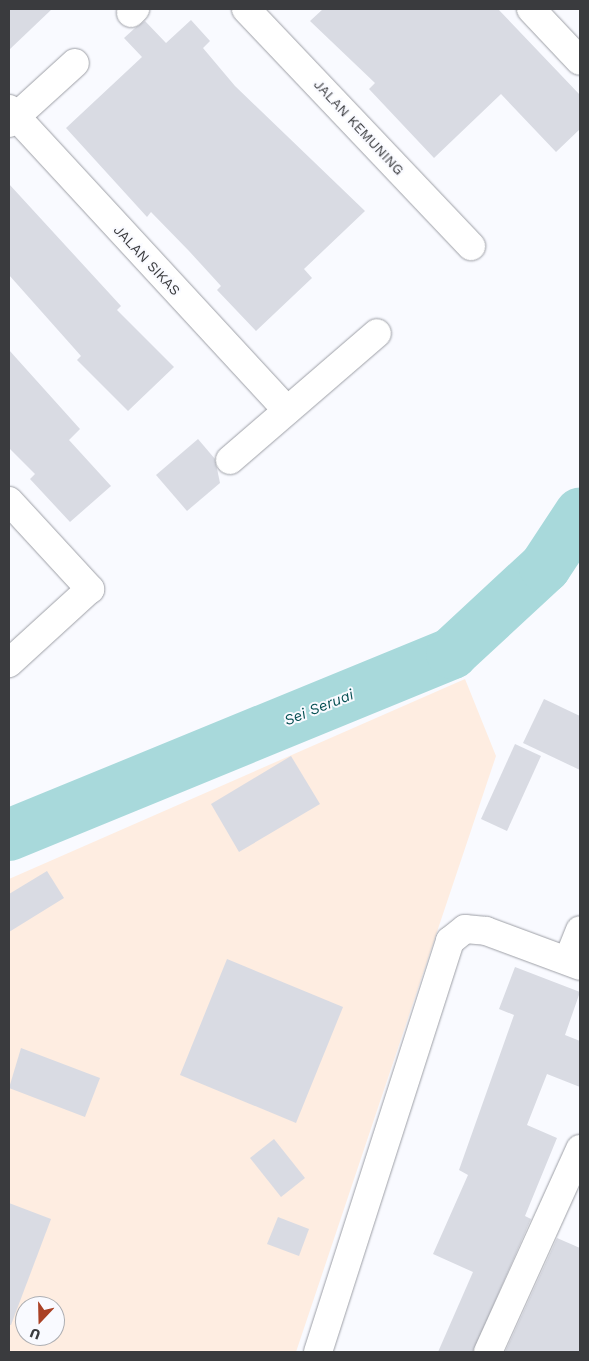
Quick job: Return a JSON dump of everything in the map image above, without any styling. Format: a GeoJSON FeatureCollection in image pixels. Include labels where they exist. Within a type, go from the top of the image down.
{"type":"FeatureCollection","features":[{"type":"Feature","properties":{"kind":"street","name":"JALAN KEMUNING"},"geometry":{"type":"LineString","coordinates":[[246,9],[471,246]]}},
{"type":"Feature","properties":{"kind":"street"},"geometry":{"type":"LineString","coordinates":[[531,9],[580,61]]}},
{"type":"Feature","properties":{"kind":"street"},"geometry":{"type":"LineString","coordinates":[[11,116],[75,62]]}},
{"type":"Feature","properties":{"kind":"street","name":"JALAN SIKAS"},"geometry":{"type":"LineString","coordinates":[[11,116],[287,410]]}},
{"type":"Feature","properties":{"kind":"street"},"geometry":{"type":"LineString","coordinates":[[230,460],[377,333]]}},
{"type":"Feature","properties":{"kind":"street"},"geometry":{"type":"LineString","coordinates":[[9,501],[90,590],[9,663]]}},
{"type":"Feature","properties":{"kind":"street"},"geometry":{"type":"LineString","coordinates":[[318,1352],[446,949],[465,929],[486,931],[574,963],[580,930]]}},
{"type":"Feature","properties":{"kind":"street"},"geometry":{"type":"LineString","coordinates":[[488,1352],[580,1149]]}},
{"type":"Feature","properties":{"kind":"shaded area"},"geometry":{"type":"Polygon","coordinates":[[[465,679],[496,756],[296,1352],[9,1352],[9,879],[465,679]]]}},
{"type":"Feature","properties":{"kind":"building"},"geometry":{"type":"Polygon","coordinates":[[[9,9],[52,9],[9,50],[9,9]]]}},
{"type":"Feature","properties":{"kind":"building"},"geometry":{"type":"Polygon","coordinates":[[[323,9],[498,9],[580,95],[580,129],[556,152],[501,94],[434,158],[369,89],[375,83],[310,21],[323,9]]]}},
{"type":"Feature","properties":{"kind":"building"},"geometry":{"type":"Polygon","coordinates":[[[191,20],[210,41],[203,48],[235,86],[365,211],[304,269],[312,278],[256,331],[217,290],[221,286],[189,251],[151,212],[147,217],[66,128],[142,57],[124,38],[135,28],[145,21],[166,43],[191,20]]]}},
{"type":"Feature","properties":{"kind":"building"},"geometry":{"type":"Polygon","coordinates":[[[9,184],[121,306],[117,310],[174,367],[128,411],[77,360],[81,356],[9,275],[9,184]]]}},
{"type":"Feature","properties":{"kind":"building"},"geometry":{"type":"Polygon","coordinates":[[[9,350],[80,429],[69,440],[111,486],[70,522],[30,479],[35,474],[9,448],[9,350]]]}},
{"type":"Feature","properties":{"kind":"building"},"geometry":{"type":"Polygon","coordinates":[[[198,439],[215,459],[220,483],[187,511],[156,475],[198,439]]]}},
{"type":"Feature","properties":{"kind":"building"},"geometry":{"type":"Polygon","coordinates":[[[544,699],[580,716],[580,770],[523,743],[544,699]]]}},
{"type":"Feature","properties":{"kind":"building"},"geometry":{"type":"Polygon","coordinates":[[[515,744],[541,756],[507,831],[481,819],[515,744]]]}},
{"type":"Feature","properties":{"kind":"building"},"geometry":{"type":"Polygon","coordinates":[[[291,756],[320,804],[239,852],[211,804],[291,756]]]}},
{"type":"Feature","properties":{"kind":"building"},"geometry":{"type":"Polygon","coordinates":[[[47,871],[64,898],[9,932],[9,894],[47,871]]]}},
{"type":"Feature","properties":{"kind":"building"},"geometry":{"type":"Polygon","coordinates":[[[227,959],[343,1007],[296,1123],[180,1075],[227,959]]]}},
{"type":"Feature","properties":{"kind":"building"},"geometry":{"type":"Polygon","coordinates":[[[515,967],[580,992],[565,1035],[580,1041],[580,1087],[547,1074],[527,1125],[557,1138],[525,1216],[531,1219],[473,1352],[438,1352],[473,1272],[433,1254],[468,1175],[459,1170],[514,1015],[499,1009],[515,967]]]}},
{"type":"Feature","properties":{"kind":"building"},"geometry":{"type":"Polygon","coordinates":[[[21,1048],[100,1078],[85,1117],[9,1088],[21,1048]]]}},
{"type":"Feature","properties":{"kind":"building"},"geometry":{"type":"Polygon","coordinates":[[[274,1139],[305,1178],[281,1197],[250,1158],[274,1139]]]}},
{"type":"Feature","properties":{"kind":"building"},"geometry":{"type":"Polygon","coordinates":[[[9,1203],[51,1219],[22,1296],[15,1296],[15,1314],[11,1325],[9,1325],[9,1203]]]}},
{"type":"Feature","properties":{"kind":"building"},"geometry":{"type":"Polygon","coordinates":[[[278,1217],[309,1229],[299,1256],[267,1244],[278,1217]]]}},
{"type":"Feature","properties":{"kind":"building"},"geometry":{"type":"Polygon","coordinates":[[[557,1238],[580,1248],[580,1352],[505,1352],[557,1238]]]}},
{"type":"Feature","properties":{"kind":"waterway","name":"Sei Seruai"},"geometry":{"type":"LineString","coordinates":[[9,835],[452,653],[545,567],[580,514]]}}]}
